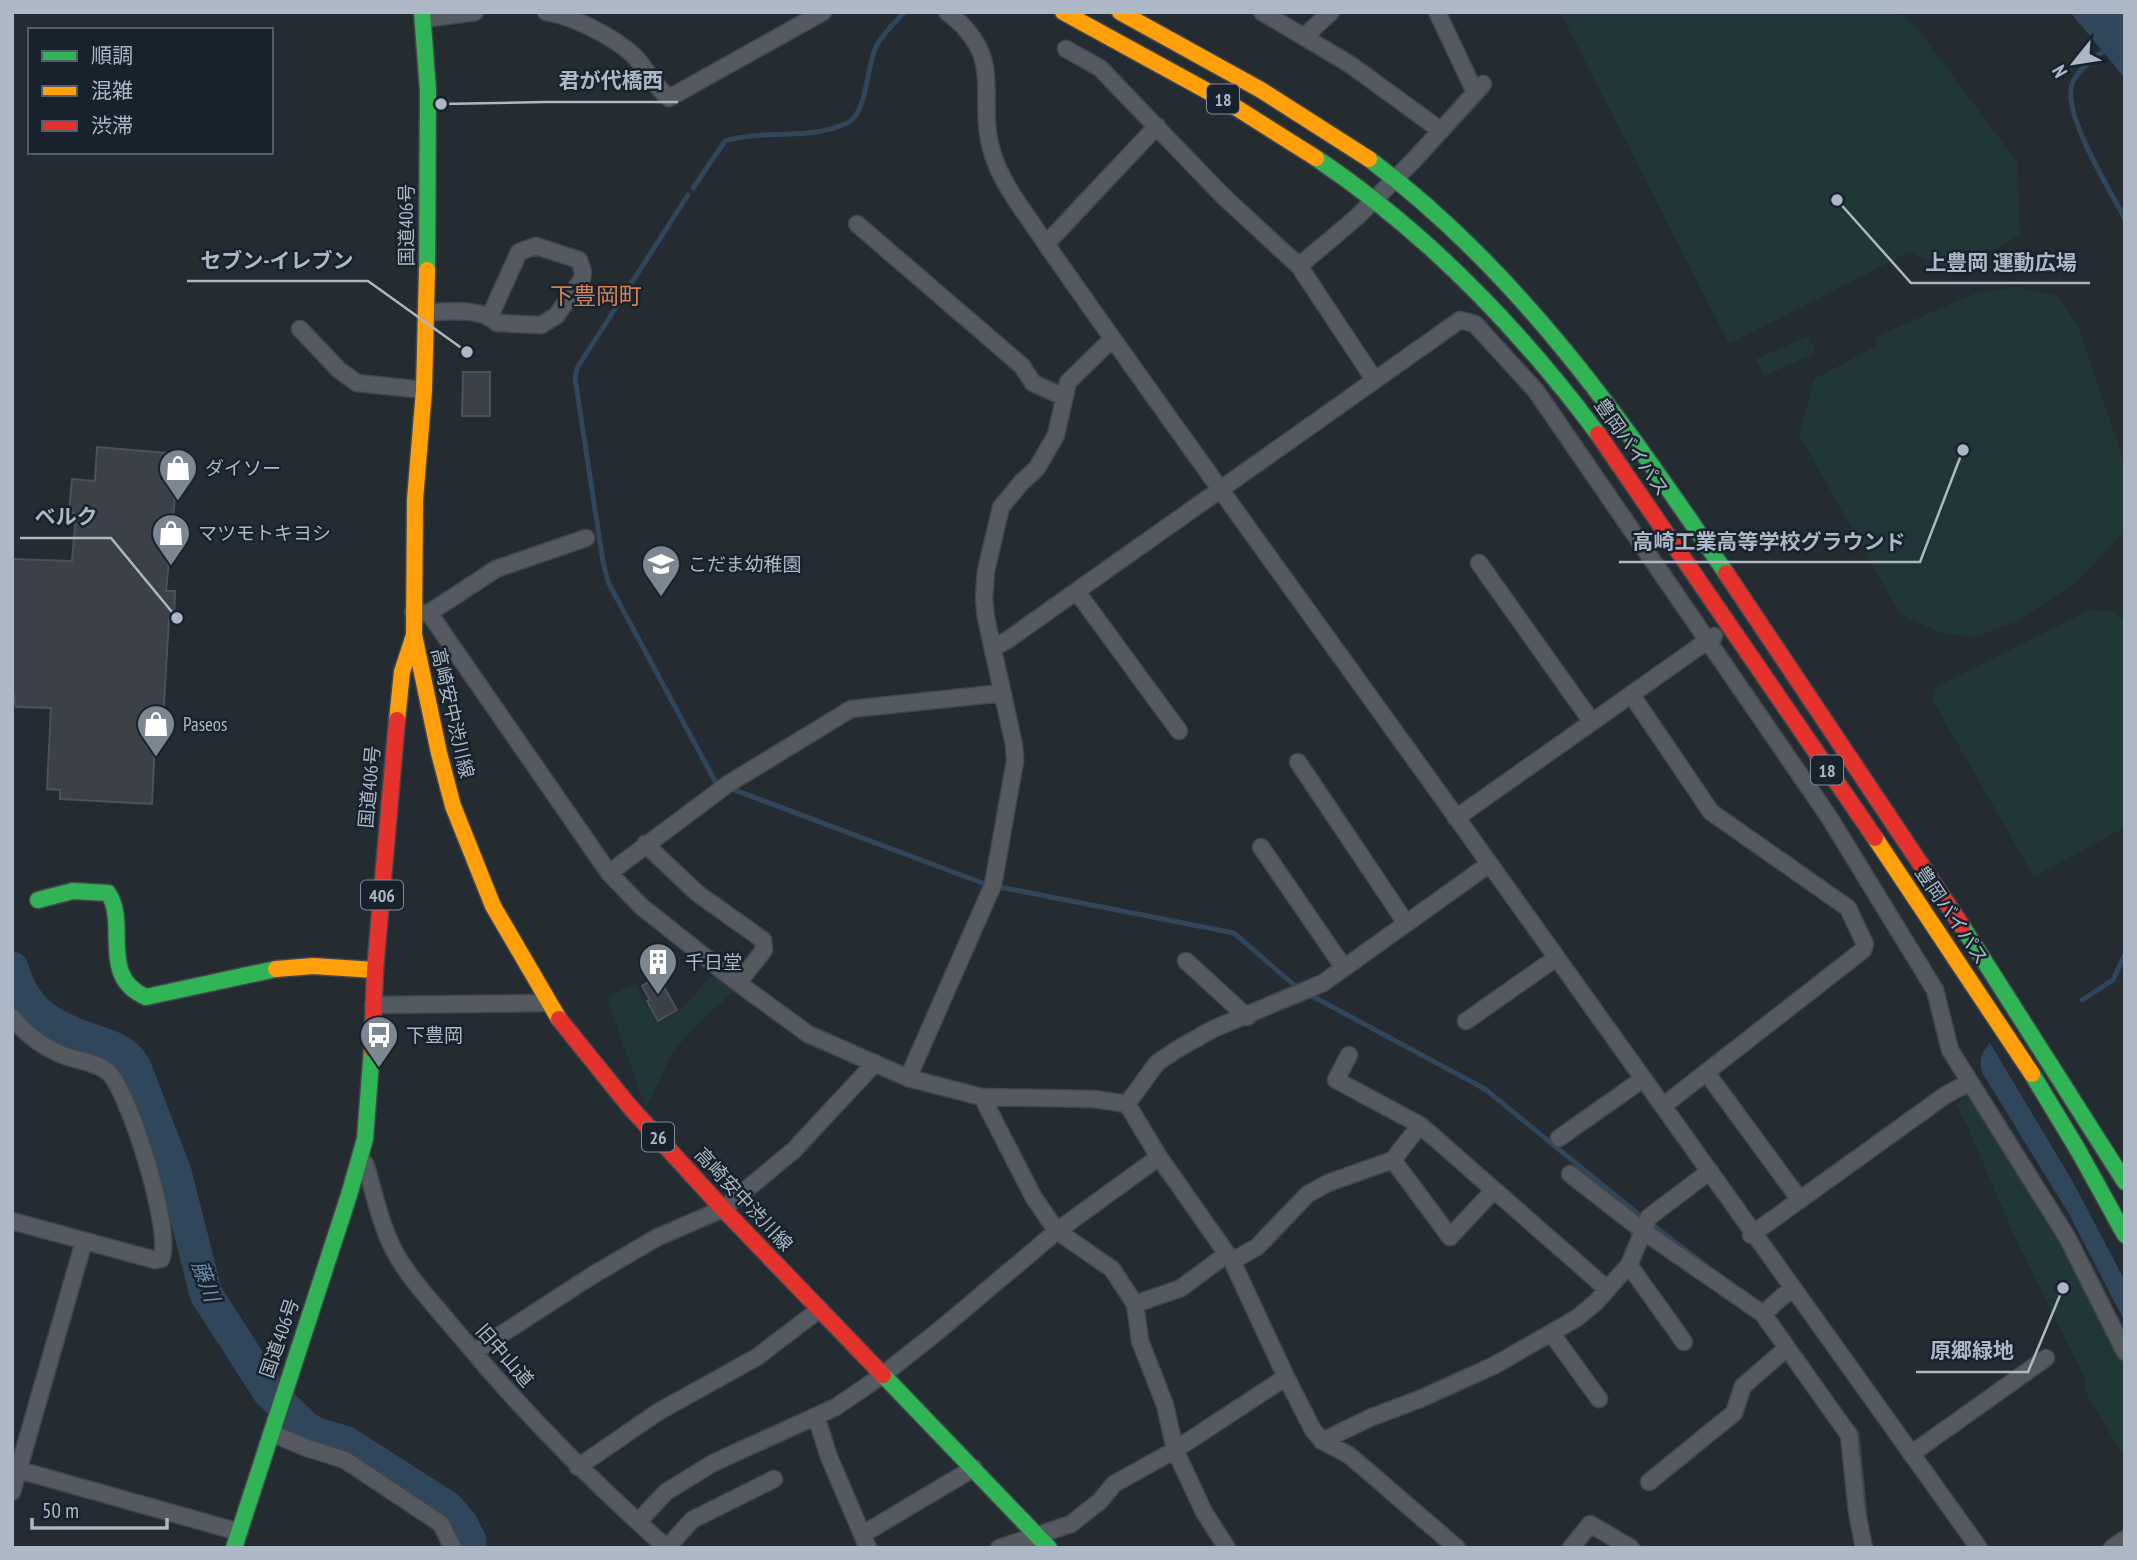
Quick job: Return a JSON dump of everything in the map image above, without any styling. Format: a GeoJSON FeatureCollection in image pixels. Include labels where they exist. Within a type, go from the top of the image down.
{"type":"FeatureCollection","features":[{"type":"Feature","properties":{"kind":"main road","name":"豊岡バイパス"},"geometry":{"type":"LineString","coordinates":[[1063,12],[1160,62],[1227,102],[1290,140],[1375,199],[1444,258],[1506,320],[1565,389],[1612,453],[2003,1029],[2100,1186],[2125,1235]]}},
{"type":"Feature","properties":{"kind":"main road","name":"豊岡バイパス"},"geometry":{"type":"LineString","coordinates":[[1120,12],[1307,117],[1395,179],[1451,227],[1520,296],[1598,389],[1929,874],[2058,1071],[2125,1182]]}},
{"type":"Feature","properties":{"kind":"main road","name":"国道406号"},"geometry":{"type":"LineString","coordinates":[[236,1540],[365,1139],[375,970],[398,704],[402,672],[421,612],[415,500],[427,312],[428,90],[422,16]]}},
{"type":"Feature","properties":{"kind":"main road","name":"高崎安中渋川線"},"geometry":{"type":"LineString","coordinates":[[414,635],[453,806],[493,906],[548,1003],[631,1107],[723,1209],[1044,1542]]}},
{"type":"Feature","properties":{"kind":"main road"},"geometry":{"type":"LineString","coordinates":[[38,900],[54,894],[74,892],[108,893],[117,913],[116,953],[130,988],[137,995],[146,997],[270,969],[322,966],[375,970]]}},
{"type":"Feature","properties":{"kind":"street"},"geometry":{"type":"LineString","coordinates":[[422,16],[475,12]]}},
{"type":"Feature","properties":{"kind":"street"},"geometry":{"type":"LineString","coordinates":[[546,12],[591,29],[625,48],[669,98],[823,12]]}},
{"type":"Feature","properties":{"kind":"street"},"geometry":{"type":"LineString","coordinates":[[947,12],[971,34],[982,51],[993,154],[1000,172],[1046,244],[1488,865],[1710,1171],[1751,1235],[1979,1548]]}},
{"type":"Feature","properties":{"kind":"street"},"geometry":{"type":"LineString","coordinates":[[1262,12],[1351,65],[1440,130]]}},
{"type":"Feature","properties":{"kind":"street"},"geometry":{"type":"LineString","coordinates":[[1305,36],[1331,12]]}},
{"type":"Feature","properties":{"kind":"street"},"geometry":{"type":"LineString","coordinates":[[1299,266],[1351,223],[1479,88],[1437,12]]}},
{"type":"Feature","properties":{"kind":"street"},"geometry":{"type":"LineString","coordinates":[[1066,49],[1100,68],[1223,196],[1299,266],[1374,379]]}},
{"type":"Feature","properties":{"kind":"street"},"geometry":{"type":"LineString","coordinates":[[1046,244],[1157,126]]}},
{"type":"Feature","properties":{"kind":"street"},"geometry":{"type":"LineString","coordinates":[[857,225],[1022,366],[1033,383],[1064,397]]}},
{"type":"Feature","properties":{"kind":"street"},"geometry":{"type":"LineString","coordinates":[[427,312],[463,312],[490,316],[497,323],[541,325],[556,316],[582,279],[579,260],[536,246],[519,252],[490,316]]}},
{"type":"Feature","properties":{"kind":"street"},"geometry":{"type":"LineString","coordinates":[[994,647],[1077,592],[1460,320],[1475,324],[1536,391],[1829,817],[1935,990],[1950,1050],[2067,1237],[2125,1352]]}},
{"type":"Feature","properties":{"kind":"street"},"geometry":{"type":"LineString","coordinates":[[300,329],[339,370],[357,383],[424,390]]}},
{"type":"Feature","properties":{"kind":"street"},"geometry":{"type":"LineString","coordinates":[[908,1078],[993,885],[1015,761],[984,598],[986,571],[1001,507],[1037,468],[1056,435],[1068,382],[1112,339]]}},
{"type":"Feature","properties":{"kind":"street"},"geometry":{"type":"LineString","coordinates":[[586,538],[496,569],[421,612],[609,873],[642,907],[808,1034],[908,1078],[982,1097],[1094,1099],[1127,1104]]}},
{"type":"Feature","properties":{"kind":"street"},"geometry":{"type":"LineString","coordinates":[[1479,563],[1592,722]]}},
{"type":"Feature","properties":{"kind":"street"},"geometry":{"type":"LineString","coordinates":[[1077,592],[1179,731]]}},
{"type":"Feature","properties":{"kind":"street"},"geometry":{"type":"LineString","coordinates":[[1457,818],[1728,627]]}},
{"type":"Feature","properties":{"kind":"street"},"geometry":{"type":"LineString","coordinates":[[609,873],[728,783],[850,709],[1003,693]]}},
{"type":"Feature","properties":{"kind":"street"},"geometry":{"type":"LineString","coordinates":[[1631,694],[1711,812],[1848,908],[1865,944],[1863,950],[1662,1105]]}},
{"type":"Feature","properties":{"kind":"street"},"geometry":{"type":"LineString","coordinates":[[1298,762],[1406,923]]}},
{"type":"Feature","properties":{"kind":"street"},"geometry":{"type":"LineString","coordinates":[[645,844],[698,893],[763,940],[764,950],[738,983]]}},
{"type":"Feature","properties":{"kind":"street"},"geometry":{"type":"LineString","coordinates":[[1261,847],[1344,968]]}},
{"type":"Feature","properties":{"kind":"street"},"geometry":{"type":"LineString","coordinates":[[1127,1104],[1148,1075],[1167,1056],[1195,1038],[1311,989],[1488,865]]}},
{"type":"Feature","properties":{"kind":"street"},"geometry":{"type":"LineString","coordinates":[[1466,1021],[1556,958]]}},
{"type":"Feature","properties":{"kind":"street"},"geometry":{"type":"LineString","coordinates":[[1186,961],[1247,1017]]}},
{"type":"Feature","properties":{"kind":"street"},"geometry":{"type":"LineString","coordinates":[[373,1004],[548,1003]]}},
{"type":"Feature","properties":{"kind":"street"},"geometry":{"type":"LineString","coordinates":[[12,1017],[28,1035],[47,1047],[107,1071],[118,1086],[143,1150],[162,1217],[165,1252],[161,1259],[155,1260],[12,1221]]}},
{"type":"Feature","properties":{"kind":"street"},"geometry":{"type":"LineString","coordinates":[[1349,1055],[1336,1080],[1420,1125],[1608,1289]]}},
{"type":"Feature","properties":{"kind":"street"},"geometry":{"type":"LineString","coordinates":[[474,1352],[593,1275],[658,1237],[723,1209],[794,1150],[875,1063]]}},
{"type":"Feature","properties":{"kind":"street"},"geometry":{"type":"LineString","coordinates":[[1706,1072],[1800,1200]]}},
{"type":"Feature","properties":{"kind":"street"},"geometry":{"type":"LineString","coordinates":[[1559,1138],[1643,1079]]}},
{"type":"Feature","properties":{"kind":"street"},"geometry":{"type":"LineString","coordinates":[[1751,1235],[1947,1094],[1969,1083]]}},
{"type":"Feature","properties":{"kind":"street"},"geometry":{"type":"LineString","coordinates":[[982,1097],[1034,1198],[1057,1231],[1112,1269],[1135,1304],[1140,1341],[1165,1405],[1175,1450],[1205,1512],[1227,1548]]}},
{"type":"Feature","properties":{"kind":"street"},"geometry":{"type":"LineString","coordinates":[[1127,1104],[1159,1157],[1229,1258],[1313,1430],[1322,1441],[1349,1454],[1457,1548]]}},
{"type":"Feature","properties":{"kind":"street"},"geometry":{"type":"LineString","coordinates":[[1135,1304],[1181,1288],[1229,1258],[1257,1247],[1308,1194],[1328,1182],[1393,1160],[1420,1125]]}},
{"type":"Feature","properties":{"kind":"street","name":"旧中山道"},"geometry":{"type":"LineString","coordinates":[[360,1157],[366,1166],[384,1229],[396,1255],[412,1277],[474,1352],[578,1467],[667,1548]]}},
{"type":"Feature","properties":{"kind":"street"},"geometry":{"type":"LineString","coordinates":[[638,1522],[666,1492],[713,1463],[836,1407],[884,1374],[1057,1231],[1159,1157]]}},
{"type":"Feature","properties":{"kind":"street"},"geometry":{"type":"LineString","coordinates":[[1393,1160],[1450,1237],[1494,1189]]}},
{"type":"Feature","properties":{"kind":"street"},"geometry":{"type":"LineString","coordinates":[[1322,1441],[1495,1365],[1577,1318],[1629,1265],[1646,1225],[1710,1171]]}},
{"type":"Feature","properties":{"kind":"street"},"geometry":{"type":"LineString","coordinates":[[1570,1174],[1646,1225],[1763,1314],[1849,1435],[1857,1512],[1864,1548]]}},
{"type":"Feature","properties":{"kind":"street"},"geometry":{"type":"LineString","coordinates":[[12,1492],[15,1469],[84,1241]]}},
{"type":"Feature","properties":{"kind":"street"},"geometry":{"type":"LineString","coordinates":[[1629,1265],[1684,1342]]}},
{"type":"Feature","properties":{"kind":"street"},"geometry":{"type":"LineString","coordinates":[[1763,1314],[1791,1289]]}},
{"type":"Feature","properties":{"kind":"street"},"geometry":{"type":"LineString","coordinates":[[578,1467],[658,1412],[757,1357],[820,1309]]}},
{"type":"Feature","properties":{"kind":"street"},"geometry":{"type":"LineString","coordinates":[[1552,1334],[1599,1399]]}},
{"type":"Feature","properties":{"kind":"street"},"geometry":{"type":"LineString","coordinates":[[1649,1482],[1734,1413],[1743,1386],[1787,1348]]}},
{"type":"Feature","properties":{"kind":"street"},"geometry":{"type":"LineString","coordinates":[[1911,1454],[2046,1358]]}},
{"type":"Feature","properties":{"kind":"street"},"geometry":{"type":"LineString","coordinates":[[999,1548],[1044,1542],[1100,1501],[1114,1484],[1175,1450],[1286,1377]]}},
{"type":"Feature","properties":{"kind":"street"},"geometry":{"type":"LineString","coordinates":[[816,1416],[828,1457],[866,1541],[974,1468]]}},
{"type":"Feature","properties":{"kind":"street"},"geometry":{"type":"LineString","coordinates":[[271,1433],[345,1460],[441,1524],[453,1548]]}},
{"type":"Feature","properties":{"kind":"street"},"geometry":{"type":"LineString","coordinates":[[15,1469],[236,1540]]}},
{"type":"Feature","properties":{"kind":"street"},"geometry":{"type":"LineString","coordinates":[[667,1548],[692,1520],[774,1479]]}},
{"type":"Feature","properties":{"kind":"street"},"geometry":{"type":"LineString","coordinates":[[1570,1548],[1590,1524],[1631,1548]]}},
{"type":"Feature","properties":{"kind":"street"},"geometry":{"type":"LineString","coordinates":[[2112,1548],[2125,1539]]}},
{"type":"Feature","properties":{"kind":"green space"},"geometry":{"type":"Polygon","coordinates":[[[1560,12],[1894,12],[1915,25],[2017,162],[2020,235],[1954,271],[1909,252],[1729,344],[1560,12]]]}},
{"type":"Feature","properties":{"kind":"green space"},"geometry":{"type":"Polygon","coordinates":[[[2017,287],[2058,296],[2078,326],[2125,464],[2125,525],[2121,535],[2078,581],[2016,622],[1975,637],[1941,633],[1900,614],[1799,435],[1814,379],[1878,345],[1875,337],[1976,293],[2017,287]]]}},
{"type":"Feature","properties":{"kind":"green space"},"geometry":{"type":"Polygon","coordinates":[[[1809,336],[1816,353],[1764,376],[1756,359],[1809,336]]]}},
{"type":"Feature","properties":{"kind":"green space"},"geometry":{"type":"Polygon","coordinates":[[[2089,610],[2113,611],[2125,621],[2125,827],[2034,877],[1933,701],[1934,688],[2089,610]]]}},
{"type":"Feature","properties":{"kind":"green space"},"geometry":{"type":"Polygon","coordinates":[[[716,977],[733,992],[693,1029],[673,1052],[646,1108],[606,997],[635,984],[658,1024],[680,1011],[709,978],[716,977]]]}},
{"type":"Feature","properties":{"kind":"green space"},"geometry":{"type":"Polygon","coordinates":[[[1969,1092],[2028,1182],[2125,1365],[2125,1459],[2085,1391],[2086,1381],[2012,1231],[1956,1105],[1969,1092]]]}},
{"type":"Feature","properties":{"kind":"water"},"geometry":{"type":"Polygon","coordinates":[[[2070,12],[2125,12],[2125,78],[2070,12]]]}},
{"type":"Feature","properties":{"kind":"water"},"geometry":{"type":"Polygon","coordinates":[[[1990,1043],[2073,1182],[2125,1281],[2125,1322],[2069,1214],[1983,1074],[1981,1057],[1990,1043]]]}},
{"type":"Feature","properties":{"kind":"building"},"geometry":{"type":"Polygon","coordinates":[[[463,372],[490,372],[490,416],[462,416],[463,372]]]}},
{"type":"Feature","properties":{"kind":"building"},"geometry":{"type":"Polygon","coordinates":[[[97,447],[179,454],[166,591],[175,591],[174,620],[169,618],[163,721],[156,721],[152,804],[60,799],[60,790],[47,789],[51,708],[16,707],[12,685],[12,559],[72,561],[76,514],[69,513],[72,479],[95,481],[97,447]]]}},
{"type":"Feature","properties":{"kind":"building","name":"千日堂"},"geometry":{"type":"Polygon","coordinates":[[[658,977],[677,1010],[658,1021],[642,986],[658,977]]]}},
{"type":"Feature","properties":{"kind":"waterway"},"geometry":{"type":"LineString","coordinates":[[693,188],[725,141],[818,132],[847,123],[854,118],[863,99],[873,53],[886,31],[905,12]]}},
{"type":"Feature","properties":{"kind":"waterway"},"geometry":{"type":"LineString","coordinates":[[2106,49],[2078,74],[2072,84],[2071,97],[2080,132],[2125,219]]}},
{"type":"Feature","properties":{"kind":"waterway"},"geometry":{"type":"LineString","coordinates":[[688,195],[577,368],[575,378],[608,582],[716,783],[985,884]]}},
{"type":"Feature","properties":{"kind":"waterway"},"geometry":{"type":"LineString","coordinates":[[1000,887],[1234,933],[1294,985],[1485,1089],[1638,1214],[1707,1266]]}},
{"type":"Feature","properties":{"kind":"waterway"},"geometry":{"type":"LineString","coordinates":[[2082,1000],[2113,980],[2125,954]]}},
{"type":"Feature","properties":{"kind":"waterway","name":"藤川"},"geometry":{"type":"LineString","coordinates":[[12,968],[25,997],[42,1016],[65,1030],[117,1050],[132,1063],[175,1172],[206,1294],[269,1392],[306,1428],[345,1442],[448,1508],[461,1523],[470,1541],[470,1548]]}},
{"type":"Feature","properties":{"kind":"waterway"},"geometry":{"type":"LineString","coordinates":[[1853,1428],[1857,1433],[1865,1514]]}},
{"type":"Feature","properties":{"kind":"traffic: fast"},"geometry":{"type":"LineString","coordinates":[[422,12],[428,90],[427,270]]}},
{"type":"Feature","properties":{"kind":"traffic: fast"},"geometry":{"type":"LineString","coordinates":[[1316,158],[1395,217],[1469,284],[1536,357],[1598,434]]}},
{"type":"Feature","properties":{"kind":"traffic: fast"},"geometry":{"type":"LineString","coordinates":[[1369,159],[1423,202],[1473,249],[1565,351],[1648,460],[1726,573]]}},
{"type":"Feature","properties":{"kind":"traffic: fast"},"geometry":{"type":"LineString","coordinates":[[38,900],[73,891],[108,893],[114,905],[118,963],[123,977],[131,988],[146,997],[276,969]]}},
{"type":"Feature","properties":{"kind":"traffic: fast"},"geometry":{"type":"LineString","coordinates":[[1962,926],[2125,1182]]}},
{"type":"Feature","properties":{"kind":"traffic: fast"},"geometry":{"type":"LineString","coordinates":[[234,1548],[365,1139],[372,1049]]}},
{"type":"Feature","properties":{"kind":"traffic: fast"},"geometry":{"type":"LineString","coordinates":[[2032,1074],[2125,1235]]}},
{"type":"Feature","properties":{"kind":"traffic: fast"},"geometry":{"type":"LineString","coordinates":[[883,1375],[1049,1548]]}},
{"type":"Feature","properties":{"kind":"traffic: slow"},"geometry":{"type":"LineString","coordinates":[[1063,12],[1229,103],[1316,158]]}},
{"type":"Feature","properties":{"kind":"traffic: slow"},"geometry":{"type":"LineString","coordinates":[[1120,12],[1261,90],[1369,159]]}},
{"type":"Feature","properties":{"kind":"traffic: slow"},"geometry":{"type":"LineString","coordinates":[[397,720],[402,672],[414,635],[415,500],[424,390],[427,270]]}},
{"type":"Feature","properties":{"kind":"traffic: slow"},"geometry":{"type":"LineString","coordinates":[[414,635],[453,806],[493,906],[559,1019]]}},
{"type":"Feature","properties":{"kind":"traffic: slow"},"geometry":{"type":"LineString","coordinates":[[1875,838],[2032,1074]]}},
{"type":"Feature","properties":{"kind":"traffic: slow"},"geometry":{"type":"LineString","coordinates":[[276,969],[313,966],[375,970]]}},
{"type":"Feature","properties":{"kind":"traffic: jam"},"geometry":{"type":"LineString","coordinates":[[1598,434],[1875,838]]}},
{"type":"Feature","properties":{"kind":"traffic: jam"},"geometry":{"type":"LineString","coordinates":[[1726,573],[1962,926]]}},
{"type":"Feature","properties":{"kind":"traffic: jam"},"geometry":{"type":"LineString","coordinates":[[372,1049],[375,970],[397,720]]}},
{"type":"Feature","properties":{"kind":"traffic: jam"},"geometry":{"type":"LineString","coordinates":[[559,1019],[630,1107],[723,1209],[883,1375]]}},
{"type":"Feature","properties":{"kind":"place","name":"君が代橋西"},"geometry":{"type":"Point","coordinates":[441,104]}},
{"type":"Feature","properties":{"kind":"place","name":"上豊岡 運動広場"},"geometry":{"type":"Point","coordinates":[1837,200]}},
{"type":"Feature","properties":{"kind":"place","name":"セブン-イレブン"},"geometry":{"type":"Point","coordinates":[467,352]}},
{"type":"Feature","properties":{"kind":"place","name":"高崎工業高等学校グラウンド"},"geometry":{"type":"Point","coordinates":[1963,450]}},
{"type":"Feature","properties":{"kind":"place","name":"ダイソー"},"geometry":{"type":"Point","coordinates":[178,502]}},
{"type":"Feature","properties":{"kind":"place","name":"マツモトキヨシ"},"geometry":{"type":"Point","coordinates":[171,567]}},
{"type":"Feature","properties":{"kind":"place","name":"こだま幼稚園"},"geometry":{"type":"Point","coordinates":[661,598]}},
{"type":"Feature","properties":{"kind":"place","name":"ベルク"},"geometry":{"type":"Point","coordinates":[177,618]}},
{"type":"Feature","properties":{"kind":"place","name":"Paseos"},"geometry":{"type":"Point","coordinates":[156,758]}},
{"type":"Feature","properties":{"kind":"place","name":"千日堂"},"geometry":{"type":"Point","coordinates":[658,996]}},
{"type":"Feature","properties":{"kind":"place","name":"下豊岡"},"geometry":{"type":"Point","coordinates":[379,1069]}},
{"type":"Feature","properties":{"kind":"place","name":"原郷緑地"},"geometry":{"type":"Point","coordinates":[2063,1288]}},
{"type":"Feature","properties":{"kind":"district","name":"下豊岡町"},"geometry":{"type":"Point","coordinates":[596,295]}}]}
